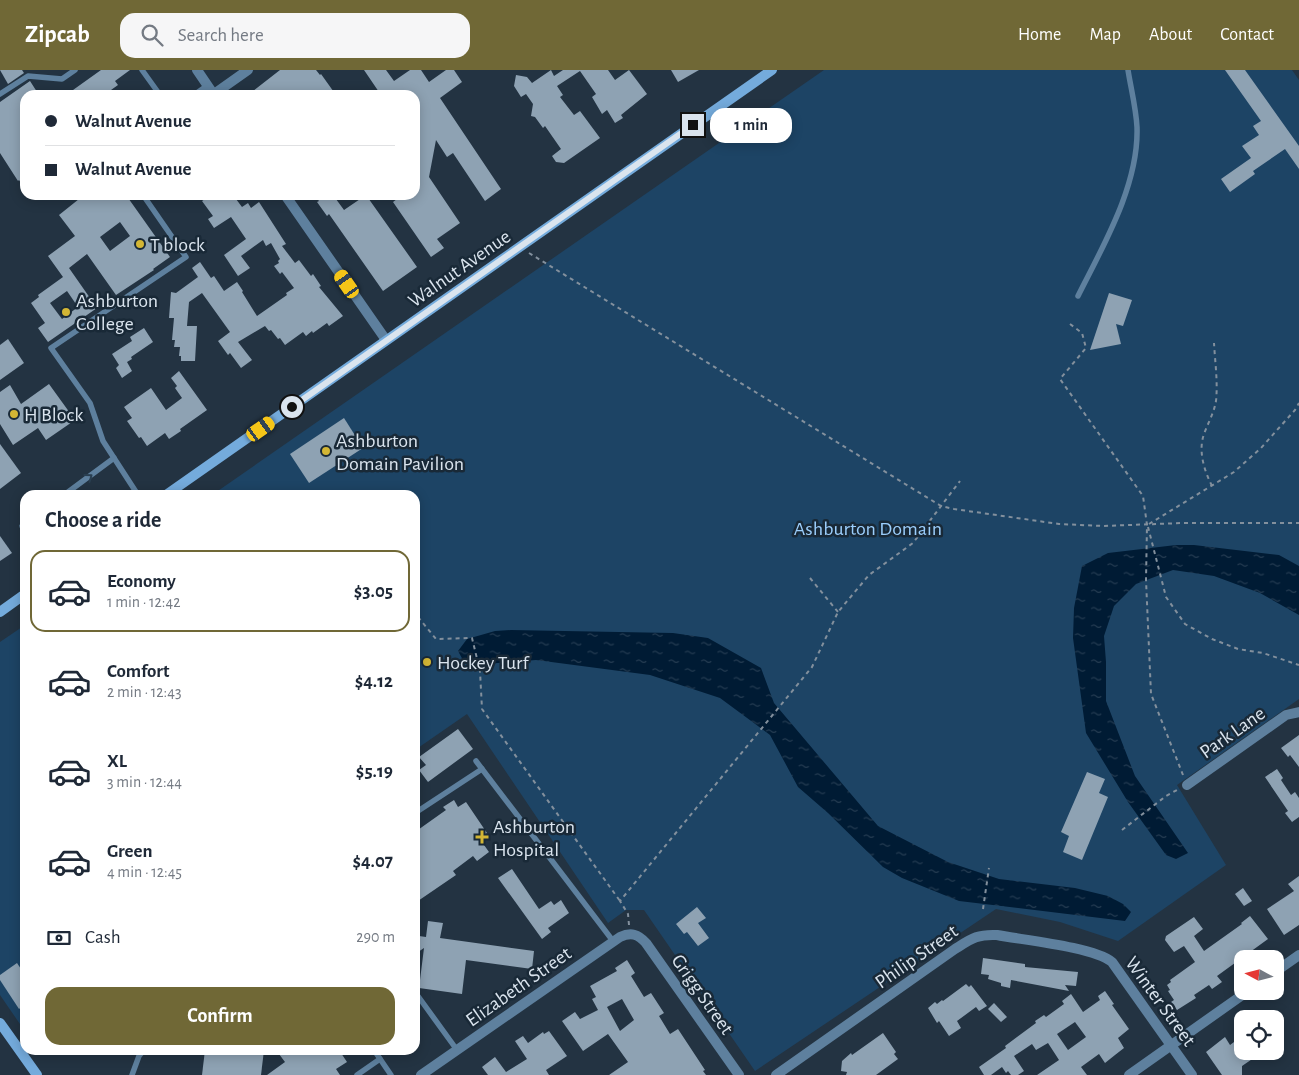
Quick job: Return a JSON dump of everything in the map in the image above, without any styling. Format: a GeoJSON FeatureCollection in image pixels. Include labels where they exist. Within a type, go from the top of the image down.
{"type":"FeatureCollection","features":[{"type":"Feature","properties":{"kind":"main road","name":"Walnut Avenue"},"geometry":{"type":"LineString","coordinates":[[173,490],[772,70]]}},
{"type":"Feature","properties":{"kind":"main road"},"geometry":{"type":"LineString","coordinates":[[0,612],[20,598]]}},
{"type":"Feature","properties":{"kind":"main road"},"geometry":{"type":"LineString","coordinates":[[0,1023],[20,1051]]}},
{"type":"Feature","properties":{"kind":"main road"},"geometry":{"type":"LineString","coordinates":[[23,1055],[37,1075]]}},
{"type":"Feature","properties":{"kind":"street"},"geometry":{"type":"LineString","coordinates":[[197,70],[211,90]]}},
{"type":"Feature","properties":{"kind":"street"},"geometry":{"type":"LineString","coordinates":[[214,90],[248,70]]}},
{"type":"Feature","properties":{"kind":"street"},"geometry":{"type":"LineString","coordinates":[[288,200],[386,340]]}},
{"type":"Feature","properties":{"kind":"street","name":"Park Lane"},"geometry":{"type":"LineString","coordinates":[[1187,785],[1286,715],[1299,712]]}},
{"type":"Feature","properties":{"kind":"street","name":"Elizabeth Street"},"geometry":{"type":"LineString","coordinates":[[421,1075],[613,941],[627,934],[637,935]]}},
{"type":"Feature","properties":{"kind":"street","name":"Philip Street"},"geometry":{"type":"LineString","coordinates":[[776,1075],[973,937],[984,934],[997,935],[1097,954]]}},
{"type":"Feature","properties":{"kind":"street","name":"Grigg Street"},"geometry":{"type":"LineString","coordinates":[[637,935],[646,943],[738,1075]]}},
{"type":"Feature","properties":{"kind":"street","name":"Winter Street"},"geometry":{"type":"LineString","coordinates":[[1097,954],[1105,956],[1112,962],[1192,1075]]}},
{"type":"Feature","properties":{"kind":"street"},"geometry":{"type":"LineString","coordinates":[[1284,966],[1299,955]]}},
{"type":"Feature","properties":{"kind":"street"},"geometry":{"type":"LineString","coordinates":[[1129,1075],[1235,1000]]}},
{"type":"Feature","properties":{"kind":"lane"},"geometry":{"type":"LineString","coordinates":[[0,94],[28,76],[62,79],[75,70]]}},
{"type":"Feature","properties":{"kind":"lane"},"geometry":{"type":"LineString","coordinates":[[142,70],[156,90]]}},
{"type":"Feature","properties":{"kind":"lane"},"geometry":{"type":"LineString","coordinates":[[1078,296],[1106,240],[1123,200],[1133,165],[1137,126],[1128,70]]}},
{"type":"Feature","properties":{"kind":"lane"},"geometry":{"type":"LineString","coordinates":[[135,490],[103,441],[90,403],[51,348],[186,257],[146,200]]}},
{"type":"Feature","properties":{"kind":"lane"},"geometry":{"type":"LineString","coordinates":[[71,490],[114,458]]}},
{"type":"Feature","properties":{"kind":"lane"},"geometry":{"type":"LineString","coordinates":[[476,762],[613,941]]}},
{"type":"Feature","properties":{"kind":"lane"},"geometry":{"type":"LineString","coordinates":[[420,810],[482,769]]}},
{"type":"Feature","properties":{"kind":"lane"},"geometry":{"type":"LineString","coordinates":[[420,999],[457,1050]]}},
{"type":"Feature","properties":{"kind":"lane"},"geometry":{"type":"LineString","coordinates":[[132,1075],[140,1055]]}},
{"type":"Feature","properties":{"kind":"lane"},"geometry":{"type":"LineString","coordinates":[[377,1055],[391,1075]]}},
{"type":"Feature","properties":{"kind":"lane"},"geometry":{"type":"LineString","coordinates":[[357,1075],[380,1059]]}},
{"type":"Feature","properties":{"kind":"path"},"geometry":{"type":"LineString","coordinates":[[519,247],[941,506],[954,510],[1059,524],[1103,526],[1182,523],[1299,524]]}},
{"type":"Feature","properties":{"kind":"path"},"geometry":{"type":"LineString","coordinates":[[1070,324],[1082,333],[1086,348],[1060,379],[1143,496],[1147,525],[1166,597],[1185,624],[1212,639],[1238,649],[1264,653],[1299,665]]}},
{"type":"Feature","properties":{"kind":"path"},"geometry":{"type":"LineString","coordinates":[[1212,486],[1204,471],[1202,452],[1203,436],[1214,410],[1216,399],[1214,343]]}},
{"type":"Feature","properties":{"kind":"path"},"geometry":{"type":"LineString","coordinates":[[1147,525],[1234,472],[1261,448],[1295,410],[1299,402]]}},
{"type":"Feature","properties":{"kind":"path"},"geometry":{"type":"LineString","coordinates":[[620,901],[812,667],[838,612],[868,576],[913,543],[960,481]]}},
{"type":"Feature","properties":{"kind":"path"},"geometry":{"type":"LineString","coordinates":[[1122,830],[1166,796],[1187,785],[1151,694],[1146,580],[1147,525]]}},
{"type":"Feature","properties":{"kind":"path"},"geometry":{"type":"LineString","coordinates":[[810,578],[838,612]]}},
{"type":"Feature","properties":{"kind":"path"},"geometry":{"type":"LineString","coordinates":[[420,619],[436,639],[472,638],[480,671],[482,709],[628,914]]}},
{"type":"Feature","properties":{"kind":"path"},"geometry":{"type":"LineString","coordinates":[[983,909],[989,868]]}},
{"type":"Feature","properties":{"kind":"green space","name":"Ashburton Domain"},"geometry":{"type":"Polygon","coordinates":[[[824,70],[1292,70],[1299,80],[1299,699],[1177,785],[1226,865],[1118,941],[1060,922],[996,909],[755,1071],[644,910],[626,910],[608,923],[467,714],[420,747],[420,490],[219,490],[824,70]]]}},
{"type":"Feature","properties":{"kind":"green space"},"geometry":{"type":"Polygon","coordinates":[[[20,628],[20,1024],[0,995],[0,642],[20,628]]]}},
{"type":"Feature","properties":{"kind":"water"},"geometry":{"type":"Polygon","coordinates":[[[1176,545],[1194,545],[1279,555],[1299,566],[1299,615],[1260,593],[1214,576],[1173,570],[1136,584],[1114,606],[1104,636],[1106,701],[1135,776],[1188,853],[1176,859],[1166,855],[1128,802],[1086,733],[1073,638],[1074,608],[1082,566],[1108,553],[1176,545]]]}},
{"type":"Feature","properties":{"kind":"water"},"geometry":{"type":"Polygon","coordinates":[[[495,631],[673,633],[708,638],[761,668],[774,703],[878,826],[948,862],[999,879],[1075,888],[1108,896],[1123,904],[1131,912],[1125,921],[959,901],[902,878],[883,867],[828,813],[798,787],[770,735],[720,698],[650,675],[536,660],[486,664],[464,662],[458,651],[467,639],[495,631]]]}},
{"type":"Feature","properties":{"kind":"building"},"geometry":{"type":"Polygon","coordinates":[[[0,70],[22,70],[24,73],[8,84],[0,70]]]}},
{"type":"Feature","properties":{"kind":"building"},"geometry":{"type":"Polygon","coordinates":[[[101,70],[130,70],[115,81],[118,85],[111,90],[73,90],[101,70]]]}},
{"type":"Feature","properties":{"kind":"building"},"geometry":{"type":"Polygon","coordinates":[[[280,70],[316,70],[332,90],[254,90],[280,70]]]}},
{"type":"Feature","properties":{"kind":"building"},"geometry":{"type":"Polygon","coordinates":[[[364,70],[386,70],[394,81],[410,70],[421,70],[429,82],[446,70],[454,70],[462,82],[440,98],[501,189],[485,201],[453,153],[447,157],[436,140],[429,177],[460,223],[437,239],[444,248],[431,257],[393,202],[396,200],[420,200],[420,90],[378,90],[364,70]]]}},
{"type":"Feature","properties":{"kind":"building"},"geometry":{"type":"Polygon","coordinates":[[[551,70],[554,76],[563,70],[608,70],[615,80],[629,70],[647,94],[621,115],[623,118],[615,123],[607,110],[602,114],[592,97],[596,94],[580,71],[557,86],[563,95],[560,97],[574,115],[580,111],[600,138],[564,163],[556,162],[552,156],[561,149],[545,126],[543,128],[535,117],[531,116],[533,104],[526,94],[521,97],[514,86],[516,75],[527,77],[532,83],[551,70]]]}},
{"type":"Feature","properties":{"kind":"building"},"geometry":{"type":"Polygon","coordinates":[[[671,70],[699,70],[678,82],[671,70]]]}},
{"type":"Feature","properties":{"kind":"building"},"geometry":{"type":"Polygon","coordinates":[[[1225,70],[1245,70],[1299,146],[1299,169],[1285,149],[1253,171],[1255,174],[1230,192],[1221,179],[1251,158],[1242,146],[1259,135],[1253,126],[1261,121],[1225,70]]]}},
{"type":"Feature","properties":{"kind":"building"},"geometry":{"type":"Polygon","coordinates":[[[30,81],[36,90],[20,90],[20,182],[0,153],[0,102],[30,81]]]}},
{"type":"Feature","properties":{"kind":"building","name":"T block"},"geometry":{"type":"Polygon","coordinates":[[[78,200],[130,200],[170,257],[116,295],[87,254],[69,268],[97,308],[48,342],[38,328],[45,323],[31,303],[39,297],[38,295],[63,277],[48,256],[75,236],[59,215],[78,200]],[[120,222],[100,237],[110,251],[130,236],[120,222]],[[67,291],[50,303],[62,319],[78,307],[67,291]]]}},
{"type":"Feature","properties":{"kind":"building"},"geometry":{"type":"Polygon","coordinates":[[[237,200],[242,207],[248,203],[251,208],[259,202],[286,244],[282,246],[295,263],[299,260],[311,276],[313,274],[321,286],[319,287],[343,316],[329,326],[327,323],[306,336],[303,332],[285,345],[280,338],[278,339],[265,326],[238,342],[252,360],[241,368],[218,341],[230,332],[202,293],[189,302],[187,326],[197,326],[195,361],[181,361],[181,356],[179,356],[180,347],[174,347],[175,340],[172,340],[174,318],[169,318],[171,292],[176,293],[198,277],[192,268],[200,262],[211,278],[214,276],[224,291],[237,282],[257,316],[294,288],[282,272],[280,274],[274,266],[279,263],[280,259],[271,243],[266,246],[263,240],[241,256],[250,268],[238,276],[224,255],[246,239],[231,217],[214,228],[208,219],[213,216],[202,201],[237,200]]]}},
{"type":"Feature","properties":{"kind":"building"},"geometry":{"type":"Polygon","coordinates":[[[337,200],[344,210],[359,200],[370,200],[417,267],[383,291],[329,214],[327,216],[317,202],[337,200]]]}},
{"type":"Feature","properties":{"kind":"building"},"geometry":{"type":"Polygon","coordinates":[[[1109,293],[1132,300],[1123,326],[1116,324],[1121,344],[1090,350],[1109,293]]]}},
{"type":"Feature","properties":{"kind":"building"},"geometry":{"type":"Polygon","coordinates":[[[144,328],[153,342],[131,357],[132,359],[127,362],[132,371],[122,378],[116,368],[119,365],[112,354],[132,341],[130,337],[144,328]]]}},
{"type":"Feature","properties":{"kind":"building"},"geometry":{"type":"Polygon","coordinates":[[[8,339],[24,363],[0,380],[0,345],[8,339]]]}},
{"type":"Feature","properties":{"kind":"building"},"geometry":{"type":"Polygon","coordinates":[[[179,371],[207,410],[169,439],[165,433],[147,446],[127,421],[132,418],[124,407],[151,388],[166,410],[182,398],[171,378],[179,371]]]}},
{"type":"Feature","properties":{"kind":"building"},"geometry":{"type":"Polygon","coordinates":[[[49,384],[75,420],[46,440],[38,428],[13,445],[0,424],[0,392],[10,385],[21,404],[49,384]]]}},
{"type":"Feature","properties":{"kind":"building","name":"Ashburton Domain Pavilion"},"geometry":{"type":"Polygon","coordinates":[[[344,418],[363,448],[309,483],[290,454],[344,418]]]}},
{"type":"Feature","properties":{"kind":"building"},"geometry":{"type":"Polygon","coordinates":[[[0,444],[21,473],[0,489],[0,444]]]}},
{"type":"Feature","properties":{"kind":"building"},"geometry":{"type":"Polygon","coordinates":[[[0,536],[12,553],[0,561],[0,536]]]}},
{"type":"Feature","properties":{"kind":"building"},"geometry":{"type":"Polygon","coordinates":[[[458,729],[473,749],[428,782],[420,771],[426,765],[420,756],[458,729]]]}},
{"type":"Feature","properties":{"kind":"building"},"geometry":{"type":"Polygon","coordinates":[[[1299,735],[1299,767],[1290,755],[1288,757],[1281,748],[1299,735]]]}},
{"type":"Feature","properties":{"kind":"building"},"geometry":{"type":"Polygon","coordinates":[[[1277,769],[1283,778],[1281,780],[1291,795],[1295,792],[1299,798],[1299,817],[1292,822],[1285,813],[1288,811],[1265,777],[1277,769]]]}},
{"type":"Feature","properties":{"kind":"building"},"geometry":{"type":"Polygon","coordinates":[[[1087,772],[1105,779],[1099,793],[1108,797],[1082,860],[1063,852],[1069,836],[1061,832],[1087,772]]]}},
{"type":"Feature","properties":{"kind":"building"},"geometry":{"type":"Polygon","coordinates":[[[454,800],[458,807],[466,802],[487,833],[479,838],[489,852],[477,861],[473,856],[453,871],[456,875],[420,900],[420,828],[446,810],[443,807],[454,800]]]}},
{"type":"Feature","properties":{"kind":"building"},"geometry":{"type":"Polygon","coordinates":[[[512,869],[539,909],[551,901],[554,905],[561,900],[569,913],[548,928],[551,932],[542,939],[498,878],[512,869]]]}},
{"type":"Feature","properties":{"kind":"building"},"geometry":{"type":"Polygon","coordinates":[[[1299,876],[1299,925],[1284,935],[1267,909],[1294,891],[1288,884],[1299,876]]]}},
{"type":"Feature","properties":{"kind":"building"},"geometry":{"type":"Polygon","coordinates":[[[1243,888],[1252,901],[1244,906],[1235,894],[1243,888]]]}},
{"type":"Feature","properties":{"kind":"building"},"geometry":{"type":"Polygon","coordinates":[[[697,907],[706,918],[698,923],[709,938],[698,946],[687,932],[684,934],[676,924],[697,907]]]}},
{"type":"Feature","properties":{"kind":"building"},"geometry":{"type":"Polygon","coordinates":[[[1250,916],[1268,939],[1253,950],[1234,950],[1234,964],[1217,976],[1222,982],[1212,989],[1209,985],[1194,995],[1196,998],[1177,1010],[1171,1002],[1174,1000],[1168,991],[1170,990],[1167,985],[1171,982],[1170,980],[1195,962],[1184,946],[1174,952],[1165,940],[1166,936],[1194,917],[1203,929],[1194,936],[1204,951],[1250,916]]]}},
{"type":"Feature","properties":{"kind":"building"},"geometry":{"type":"Polygon","coordinates":[[[428,921],[443,923],[440,938],[534,951],[532,969],[466,960],[462,994],[420,988],[424,948],[420,951],[420,936],[426,937],[428,921]]]}},
{"type":"Feature","properties":{"kind":"building"},"geometry":{"type":"Polygon","coordinates":[[[983,958],[1025,964],[1025,967],[1078,972],[1076,986],[1065,985],[1069,991],[1011,980],[1010,988],[1001,986],[1001,983],[988,979],[989,975],[981,974],[983,958]]]}},
{"type":"Feature","properties":{"kind":"building"},"geometry":{"type":"Polygon","coordinates":[[[627,960],[635,973],[631,976],[644,997],[651,993],[664,1013],[659,1016],[670,1034],[678,1029],[705,1070],[703,1071],[706,1075],[609,1075],[628,1062],[608,1034],[583,1051],[562,1021],[575,1012],[580,1019],[598,1010],[592,999],[596,997],[590,986],[617,971],[615,968],[627,960]],[[622,999],[607,1007],[620,1031],[634,1020],[622,999]]]}},
{"type":"Feature","properties":{"kind":"building"},"geometry":{"type":"Polygon","coordinates":[[[17,963],[20,968],[19,1009],[0,980],[0,975],[17,963]]]}},
{"type":"Feature","properties":{"kind":"building"},"geometry":{"type":"Polygon","coordinates":[[[966,984],[969,987],[971,985],[987,1006],[979,1011],[976,1007],[957,1021],[961,1028],[949,1036],[939,1021],[937,1023],[928,1008],[935,1002],[937,1004],[943,1001],[966,984]]]}},
{"type":"Feature","properties":{"kind":"building"},"geometry":{"type":"Polygon","coordinates":[[[1105,991],[1114,1004],[1112,1005],[1129,1029],[1118,1038],[1124,1048],[1105,1063],[1099,1054],[1081,1067],[1087,1075],[1037,1075],[1059,1060],[1048,1043],[1036,1050],[1032,1044],[1014,1056],[1024,1071],[1018,1075],[1011,1075],[1008,1071],[1006,1073],[1002,1067],[991,1075],[984,1075],[979,1067],[1006,1048],[1005,1046],[1036,1023],[1035,1021],[1044,1015],[1046,1017],[1064,1004],[1062,1001],[1071,994],[1083,1012],[1100,1000],[1098,996],[1105,991]],[[1075,1022],[1057,1034],[1068,1050],[1086,1037],[1075,1022]]]}},
{"type":"Feature","properties":{"kind":"building"},"geometry":{"type":"Polygon","coordinates":[[[994,1003],[1007,1017],[1001,1022],[988,1009],[994,1003]]]}},
{"type":"Feature","properties":{"kind":"building"},"geometry":{"type":"Polygon","coordinates":[[[549,1031],[567,1056],[546,1070],[549,1075],[488,1075],[482,1067],[495,1057],[506,1072],[527,1059],[515,1041],[523,1036],[528,1043],[543,1032],[544,1034],[549,1031]]]}},
{"type":"Feature","properties":{"kind":"building"},"geometry":{"type":"Polygon","coordinates":[[[883,1033],[896,1052],[894,1054],[898,1059],[876,1075],[846,1075],[847,1072],[841,1071],[842,1061],[851,1053],[852,1055],[883,1033]]]}},
{"type":"Feature","properties":{"kind":"building"},"geometry":{"type":"Polygon","coordinates":[[[1225,1037],[1230,1045],[1234,1042],[1234,1060],[1251,1060],[1242,1066],[1242,1075],[1222,1075],[1206,1052],[1225,1037]]]}},
{"type":"Feature","properties":{"kind":"building"},"geometry":{"type":"Polygon","coordinates":[[[204,1055],[263,1055],[261,1075],[202,1075],[204,1055]]]}},
{"type":"Feature","properties":{"kind":"building"},"geometry":{"type":"Polygon","coordinates":[[[280,1055],[342,1055],[347,1062],[336,1069],[340,1075],[267,1075],[285,1062],[280,1055]]]}},
{"type":"Feature","properties":{"kind":"place","name":"T block"},"geometry":{"type":"Point","coordinates":[140,244]}},
{"type":"Feature","properties":{"kind":"place","name":"Ashburton College"},"geometry":{"type":"Point","coordinates":[66,312]}},
{"type":"Feature","properties":{"kind":"place","name":"H Block"},"geometry":{"type":"Point","coordinates":[14,414]}},
{"type":"Feature","properties":{"kind":"place","name":"Ashburton Domain Pavilion"},"geometry":{"type":"Point","coordinates":[326,451]}},
{"type":"Feature","properties":{"kind":"place","name":"Hockey Turf"},"geometry":{"type":"Point","coordinates":[427,662]}},
{"type":"Feature","properties":{"kind":"place","name":"Ashburton Hospital"},"geometry":{"type":"Point","coordinates":[482,837]}},
{"type":"Feature","properties":{"kind":"route"},"geometry":{"type":"LineString","coordinates":[[292,407],[693,125]]}}]}
